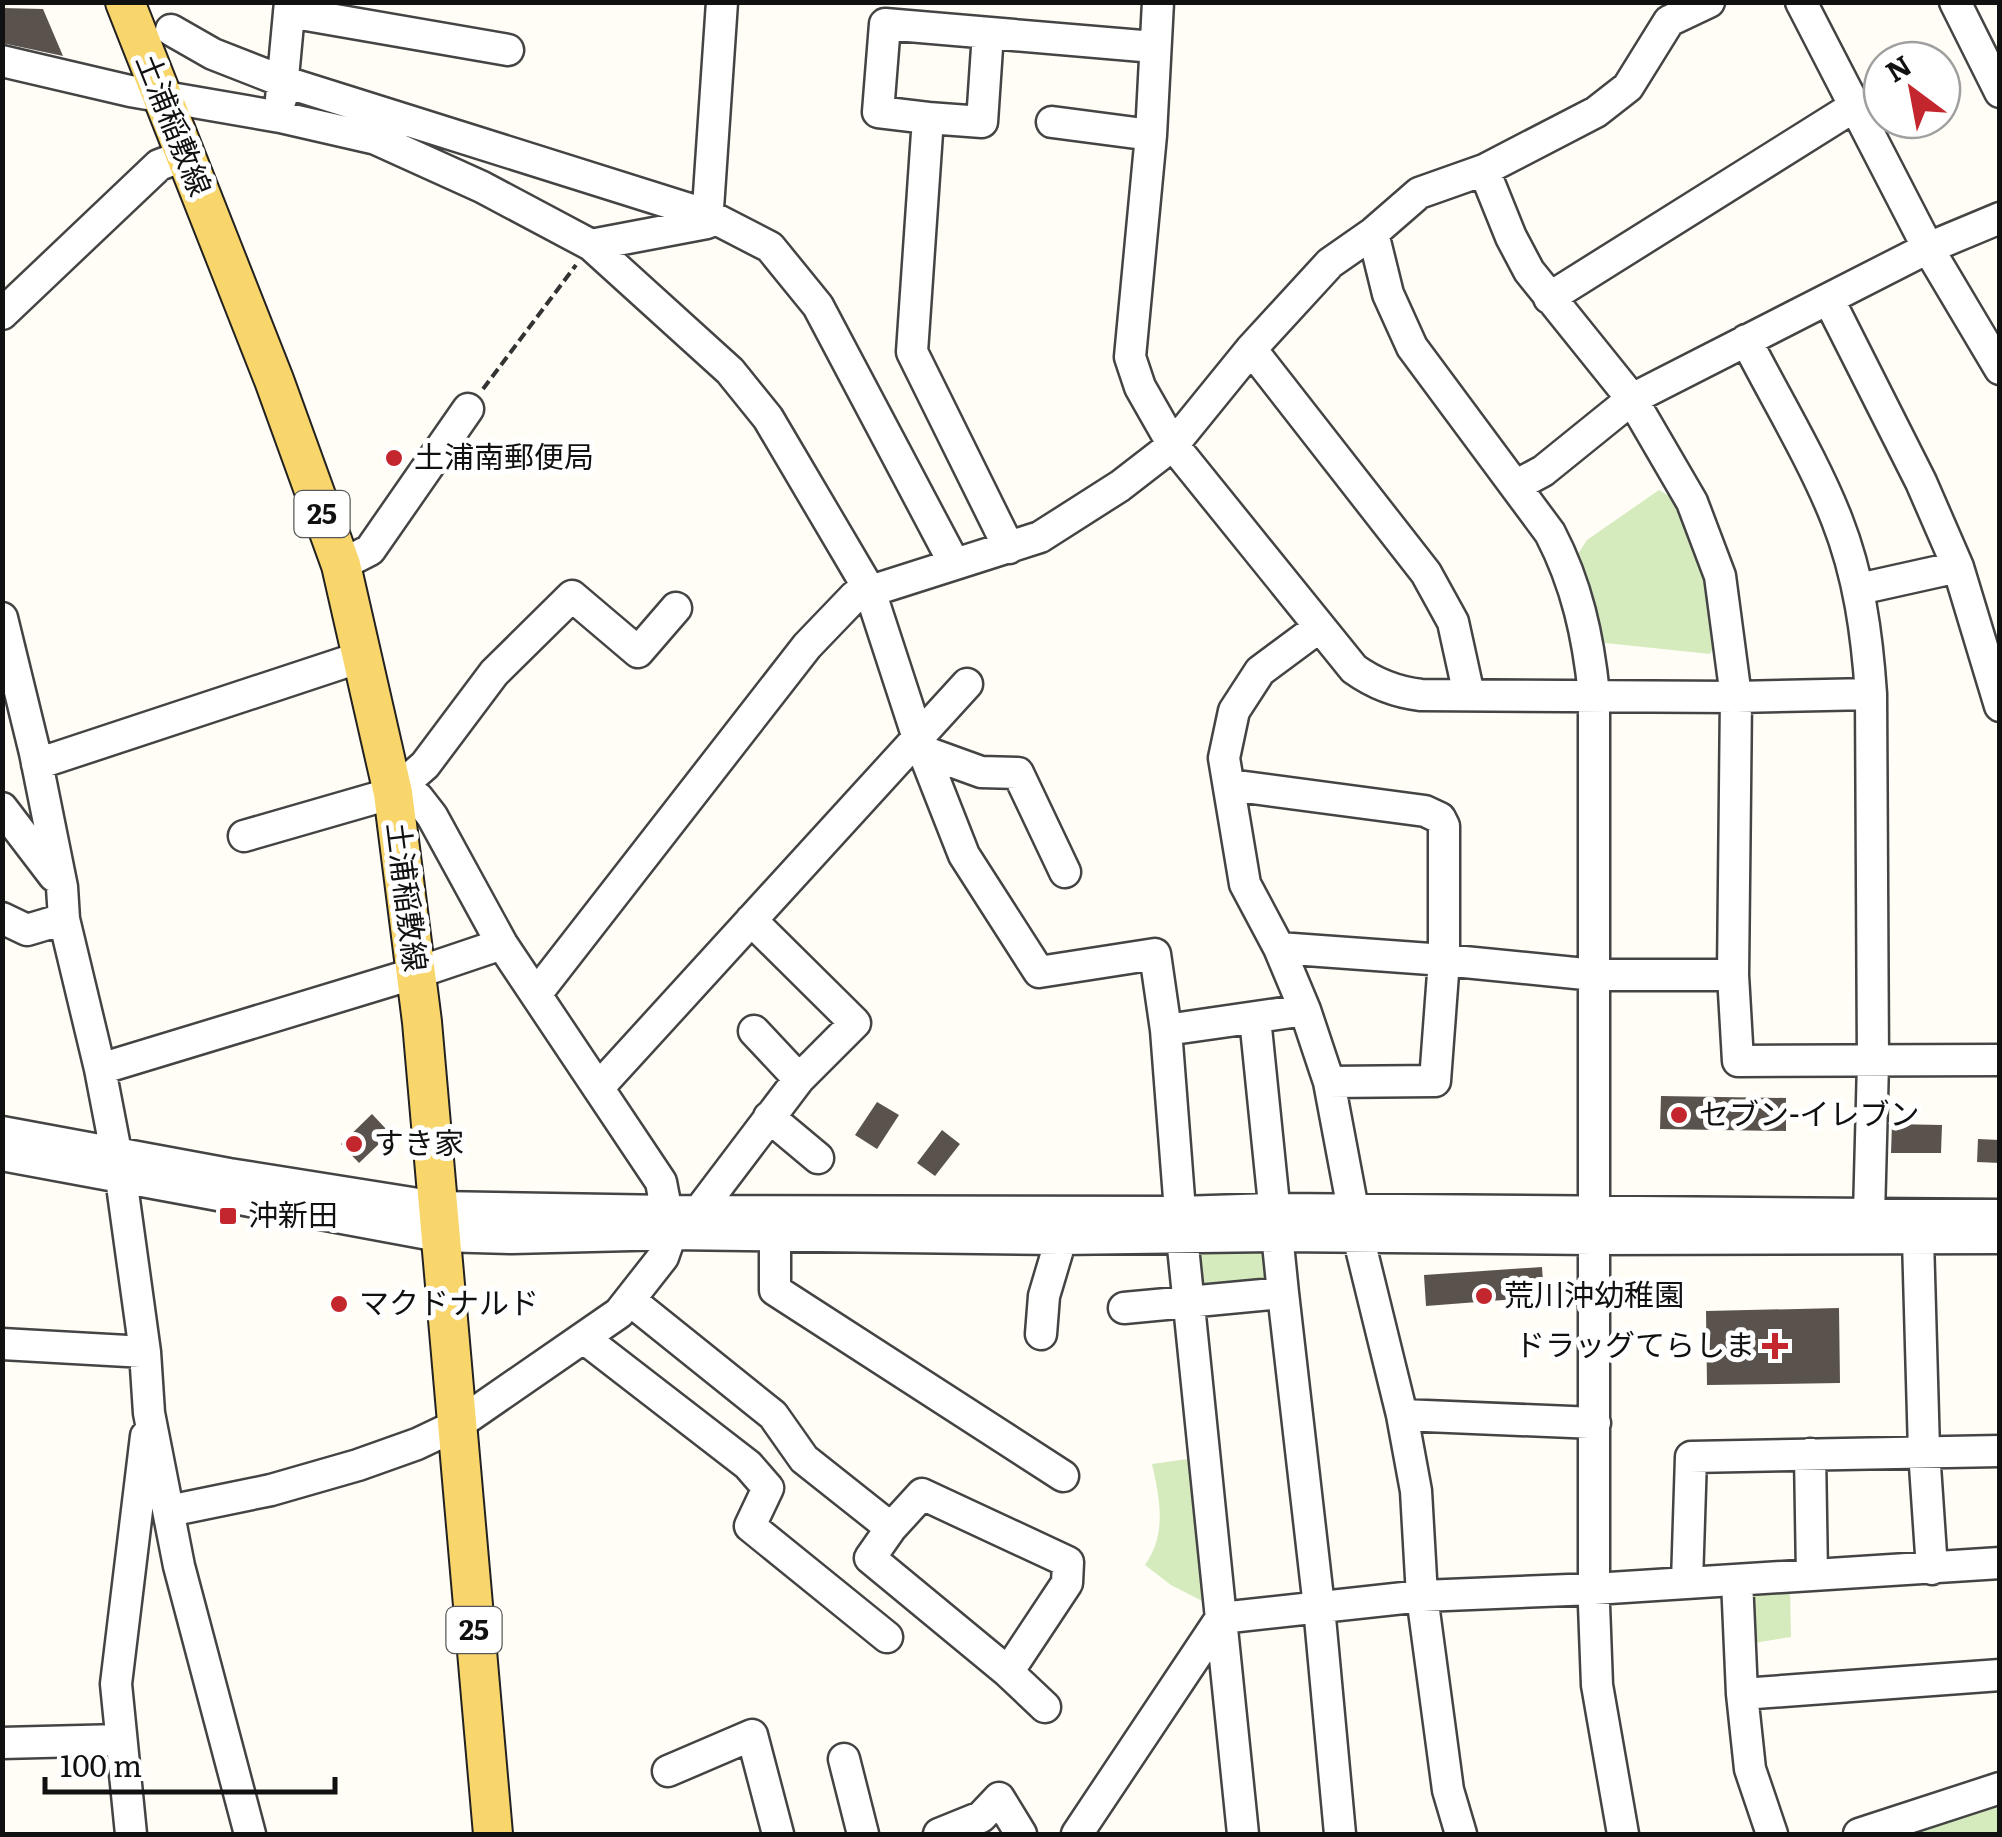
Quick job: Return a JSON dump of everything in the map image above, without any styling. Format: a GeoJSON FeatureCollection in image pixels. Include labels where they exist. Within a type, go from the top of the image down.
{"type":"FeatureCollection","features":[{"type":"Feature","properties":{"kind":"main road","name":"土浦稲敷線"},"geometry":{"type":"LineString","coordinates":[[125,2],[274,380],[341,565],[393,793],[416,973],[492,1834]]}},
{"type":"Feature","properties":{"kind":"street"},"geometry":{"type":"LineString","coordinates":[[591,245],[708,224],[722,2]]}},
{"type":"Feature","properties":{"kind":"street"},"geometry":{"type":"LineString","coordinates":[[1158,2],[1151,135],[1130,357],[1140,387],[1173,445],[1354,669],[1372,682],[1398,692],[1736,697],[1871,694]]}},
{"type":"Feature","properties":{"kind":"street"},"geometry":{"type":"LineString","coordinates":[[537,993],[807,646],[855,596],[1040,537],[1120,486],[1173,445],[1330,263],[1419,193],[1484,170],[1596,112],[1628,87],[1669,21],[1709,2]]}},
{"type":"Feature","properties":{"kind":"street"},"geometry":{"type":"LineString","coordinates":[[1801,2],[1928,248],[2000,369]]}},
{"type":"Feature","properties":{"kind":"street"},"geometry":{"type":"LineString","coordinates":[[1954,2],[2000,92]]}},
{"type":"Feature","properties":{"kind":"street"},"geometry":{"type":"LineString","coordinates":[[280,116],[289,7],[508,50]]}},
{"type":"Feature","properties":{"kind":"street"},"geometry":{"type":"LineString","coordinates":[[988,33],[982,122],[878,112],[884,24],[1154,46]]}},
{"type":"Feature","properties":{"kind":"street"},"geometry":{"type":"LineString","coordinates":[[171,30],[213,54],[282,81],[708,216],[770,247],[818,306],[954,563]]}},
{"type":"Feature","properties":{"kind":"street"},"geometry":{"type":"LineString","coordinates":[[2,61],[162,98],[280,116],[376,139],[482,187],[591,245],[730,371],[768,418],[870,591],[920,745],[964,855],[1039,972],[1155,954],[1166,1030],[1181,1225],[1243,1834]]}},
{"type":"Feature","properties":{"kind":"street"},"geometry":{"type":"LineString","coordinates":[[1549,298],[1856,106]]}},
{"type":"Feature","properties":{"kind":"street"},"geometry":{"type":"LineString","coordinates":[[928,118],[912,352],[1009,548]]}},
{"type":"Feature","properties":{"kind":"street"},"geometry":{"type":"LineString","coordinates":[[1052,122],[1151,135]]}},
{"type":"Feature","properties":{"kind":"street"},"geometry":{"type":"LineString","coordinates":[[2,314],[159,165],[186,155]]}},
{"type":"Feature","properties":{"kind":"street"},"geometry":{"type":"LineString","coordinates":[[1484,170],[1528,271],[1632,399],[1692,502],[1720,576],[1736,697],[1733,976],[1738,1061],[2000,1060]]}},
{"type":"Feature","properties":{"kind":"street"},"geometry":{"type":"LineString","coordinates":[[1517,485],[1543,470],[1632,399],[1928,248],[2000,218]]}},
{"type":"Feature","properties":{"kind":"street"},"geometry":{"type":"LineString","coordinates":[[1373,232],[1388,294],[1412,346],[1550,533],[1566,563],[1582,615],[1594,694],[1596,1685],[1623,1834]]}},
{"type":"Feature","properties":{"kind":"street"},"geometry":{"type":"LineString","coordinates":[[1828,300],[1921,482],[1992,645],[2000,706]]}},
{"type":"Feature","properties":{"kind":"street"},"geometry":{"type":"LineString","coordinates":[[1746,340],[1837,519],[1859,589],[1868,638],[1873,1063],[1869,1215]]}},
{"type":"Feature","properties":{"kind":"street"},"geometry":{"type":"LineString","coordinates":[[1251,350],[1426,574],[1453,622],[1470,695]]}},
{"type":"Feature","properties":{"kind":"street"},"geometry":{"type":"LineString","coordinates":[[341,565],[370,550],[468,409]]}},
{"type":"Feature","properties":{"kind":"street"},"geometry":{"type":"LineString","coordinates":[[1859,589],[1958,567]]}},
{"type":"Feature","properties":{"kind":"street"},"geometry":{"type":"LineString","coordinates":[[244,836],[393,793],[425,765],[494,673],[572,596],[638,652],[676,608]]}},
{"type":"Feature","properties":{"kind":"street"},"geometry":{"type":"LineString","coordinates":[[2,618],[37,764],[62,887],[64,918],[118,1165],[149,1413],[179,1566],[250,1834]]}},
{"type":"Feature","properties":{"kind":"street"},"geometry":{"type":"LineString","coordinates":[[1318,628],[1260,671],[1234,711],[1224,758],[1232,825],[1245,884],[1280,948],[1329,1082],[1416,1490],[1422,1596],[1448,1790],[1461,1834]]}},
{"type":"Feature","properties":{"kind":"street"},"geometry":{"type":"LineString","coordinates":[[37,764],[364,656]]}},
{"type":"Feature","properties":{"kind":"street"},"geometry":{"type":"LineString","coordinates":[[599,1087],[920,745],[967,684]]}},
{"type":"Feature","properties":{"kind":"street"},"geometry":{"type":"LineString","coordinates":[[920,745],[981,772],[1018,773],[1064,872]]}},
{"type":"Feature","properties":{"kind":"street"},"geometry":{"type":"LineString","coordinates":[[1230,785],[1425,811],[1440,818],[1444,826],[1444,960],[1435,1081],[1329,1082]]}},
{"type":"Feature","properties":{"kind":"street"},"geometry":{"type":"LineString","coordinates":[[393,793],[418,798],[432,816],[502,944],[661,1182],[680,1219]]}},
{"type":"Feature","properties":{"kind":"street"},"geometry":{"type":"LineString","coordinates":[[2,808],[62,887]]}},
{"type":"Feature","properties":{"kind":"street"},"geometry":{"type":"LineString","coordinates":[[2,918],[26,930],[64,918]]}},
{"type":"Feature","properties":{"kind":"street"},"geometry":{"type":"LineString","coordinates":[[170,1512],[271,1490],[418,1444],[457,1425],[585,1340],[632,1301],[663,1257],[680,1219],[798,1079],[854,1022],[752,920]]}},
{"type":"Feature","properties":{"kind":"street"},"geometry":{"type":"LineString","coordinates":[[100,1069],[502,944]]}},
{"type":"Feature","properties":{"kind":"street"},"geometry":{"type":"LineString","coordinates":[[1280,948],[1596,975],[1733,976]]}},
{"type":"Feature","properties":{"kind":"street"},"geometry":{"type":"LineString","coordinates":[[1166,1030],[1305,1010]]}},
{"type":"Feature","properties":{"kind":"street"},"geometry":{"type":"LineString","coordinates":[[1256,1018],[1340,1834]]}},
{"type":"Feature","properties":{"kind":"street"},"geometry":{"type":"LineString","coordinates":[[754,1031],[798,1079]]}},
{"type":"Feature","properties":{"kind":"street"},"geometry":{"type":"LineString","coordinates":[[769,1118],[818,1158]]}},
{"type":"Feature","properties":{"kind":"street"},"geometry":{"type":"LineString","coordinates":[[2,1132],[118,1165]]}},
{"type":"Feature","properties":{"kind":"street"},"geometry":{"type":"LineString","coordinates":[[2,1156],[228,1174],[438,1221],[1593,1225],[1918,1239],[2000,1238]]}},
{"type":"Feature","properties":{"kind":"street"},"geometry":{"type":"LineString","coordinates":[[1593,1225],[1869,1215],[2000,1215]]}},
{"type":"Feature","properties":{"kind":"street"},"geometry":{"type":"LineString","coordinates":[[680,1219],[775,1236],[1061,1239],[1181,1225]]}},
{"type":"Feature","properties":{"kind":"street"},"geometry":{"type":"LineString","coordinates":[[775,1236],[776,1290],[1063,1476]]}},
{"type":"Feature","properties":{"kind":"street"},"geometry":{"type":"LineString","coordinates":[[1041,1334],[1044,1296],[1061,1239]]}},
{"type":"Feature","properties":{"kind":"street"},"geometry":{"type":"LineString","coordinates":[[1918,1239],[1932,1569]]}},
{"type":"Feature","properties":{"kind":"street"},"geometry":{"type":"LineString","coordinates":[[1124,1308],[1283,1293]]}},
{"type":"Feature","properties":{"kind":"street"},"geometry":{"type":"LineString","coordinates":[[632,1301],[773,1415],[804,1458],[891,1528]]}},
{"type":"Feature","properties":{"kind":"street"},"geometry":{"type":"LineString","coordinates":[[585,1340],[748,1465],[768,1488],[750,1526],[887,1637]]}},
{"type":"Feature","properties":{"kind":"street"},"geometry":{"type":"LineString","coordinates":[[2,1344],[144,1352]]}},
{"type":"Feature","properties":{"kind":"street"},"geometry":{"type":"LineString","coordinates":[[131,1834],[116,1684],[149,1413]]}},
{"type":"Feature","properties":{"kind":"street"},"geometry":{"type":"LineString","coordinates":[[1402,1415],[1594,1423]]}},
{"type":"Feature","properties":{"kind":"street"},"geometry":{"type":"LineString","coordinates":[[1687,1582],[1691,1457],[2000,1452]]}},
{"type":"Feature","properties":{"kind":"street"},"geometry":{"type":"LineString","coordinates":[[1810,1454],[1812,1575]]}},
{"type":"Feature","properties":{"kind":"street"},"geometry":{"type":"LineString","coordinates":[[1008,1672],[1067,1584],[1068,1562],[922,1494],[870,1558],[1045,1707]]}},
{"type":"Feature","properties":{"kind":"street"},"geometry":{"type":"LineString","coordinates":[[1078,1834],[1222,1618],[1422,1596],[2000,1564]]}},
{"type":"Feature","properties":{"kind":"street"},"geometry":{"type":"LineString","coordinates":[[1737,1580],[1750,1769],[1772,1834]]}},
{"type":"Feature","properties":{"kind":"street"},"geometry":{"type":"LineString","coordinates":[[1742,1694],[2000,1675]]}},
{"type":"Feature","properties":{"kind":"street"},"geometry":{"type":"LineString","coordinates":[[668,1772],[752,1735],[778,1834]]}},
{"type":"Feature","properties":{"kind":"street"},"geometry":{"type":"LineString","coordinates":[[2,1743],[121,1740]]}},
{"type":"Feature","properties":{"kind":"street"},"geometry":{"type":"LineString","coordinates":[[844,1759],[863,1834]]}},
{"type":"Feature","properties":{"kind":"street"},"geometry":{"type":"LineString","coordinates":[[1860,1834],[2000,1788]]}},
{"type":"Feature","properties":{"kind":"street"},"geometry":{"type":"LineString","coordinates":[[939,1834],[981,1816],[999,1798],[1021,1834]]}},
{"type":"Feature","properties":{"kind":"path"},"geometry":{"type":"LineString","coordinates":[[468,409],[591,245]]}},
{"type":"Feature","properties":{"kind":"green space"},"geometry":{"type":"Polygon","coordinates":[[[1659,490],[1685,505],[1721,632],[1710,654],[1596,642],[1574,560],[1587,540],[1659,490]]]}},
{"type":"Feature","properties":{"kind":"green space"},"geometry":{"type":"Polygon","coordinates":[[[1274,1239],[1279,1290],[1193,1297],[1187,1241],[1274,1239]]]}},
{"type":"Feature","properties":{"kind":"green space"},"geometry":{"type":"Polygon","coordinates":[[[1202,1457],[1206,1603],[1171,1585],[1145,1565],[1159,1529],[1152,1464],[1202,1457]]]}},
{"type":"Feature","properties":{"kind":"green space"},"geometry":{"type":"Polygon","coordinates":[[[1742,1584],[1790,1590],[1791,1637],[1748,1644],[1742,1584]]]}},
{"type":"Feature","properties":{"kind":"green space"},"geometry":{"type":"Polygon","coordinates":[[[1999,1794],[1999,1834],[1853,1834],[1999,1794]]]}},
{"type":"Feature","properties":{"kind":"building"},"geometry":{"type":"Polygon","coordinates":[[[2,8],[43,9],[63,56],[2,43],[2,8]]]}},
{"type":"Feature","properties":{"kind":"building"},"geometry":{"type":"Polygon","coordinates":[[[1661,1096],[1786,1098],[1786,1131],[1660,1129],[1661,1096]]]}},
{"type":"Feature","properties":{"kind":"building"},"geometry":{"type":"Polygon","coordinates":[[[877,1102],[899,1115],[877,1149],[855,1135],[877,1102]]]}},
{"type":"Feature","properties":{"kind":"building"},"geometry":{"type":"Polygon","coordinates":[[[372,1114],[387,1130],[359,1163],[341,1144],[372,1114]]]}},
{"type":"Feature","properties":{"kind":"building"},"geometry":{"type":"Polygon","coordinates":[[[1892,1124],[1942,1125],[1941,1153],[1891,1153],[1892,1124]]]}},
{"type":"Feature","properties":{"kind":"building"},"geometry":{"type":"Polygon","coordinates":[[[942,1130],[960,1144],[935,1176],[917,1163],[942,1130]]]}},
{"type":"Feature","properties":{"kind":"building"},"geometry":{"type":"Polygon","coordinates":[[[1978,1139],[2000,1140],[2000,1163],[1977,1162],[1978,1139]]]}},
{"type":"Feature","properties":{"kind":"building"},"geometry":{"type":"Polygon","coordinates":[[[1542,1267],[1544,1297],[1426,1306],[1424,1275],[1542,1267]]]}},
{"type":"Feature","properties":{"kind":"building"},"geometry":{"type":"Polygon","coordinates":[[[1839,1308],[1840,1383],[1707,1385],[1706,1311],[1839,1308]]]}},
{"type":"Feature","properties":{"kind":"place","name":"土浦南郵便局"},"geometry":{"type":"Point","coordinates":[394,458]}},
{"type":"Feature","properties":{"kind":"place","name":"セブン-イレブン"},"geometry":{"type":"Point","coordinates":[1679,1115]}},
{"type":"Feature","properties":{"kind":"place","name":"すき家"},"geometry":{"type":"Point","coordinates":[354,1144]}},
{"type":"Feature","properties":{"kind":"place","name":"沖新田"},"geometry":{"type":"Point","coordinates":[228,1216]}},
{"type":"Feature","properties":{"kind":"place","name":"荒川沖幼稚園"},"geometry":{"type":"Point","coordinates":[1484,1296]}},
{"type":"Feature","properties":{"kind":"place","name":"マクドナルド"},"geometry":{"type":"Point","coordinates":[339,1304]}},
{"type":"Feature","properties":{"kind":"place","name":"ドラッグてらしま"},"geometry":{"type":"Point","coordinates":[1775,1346]}}]}
